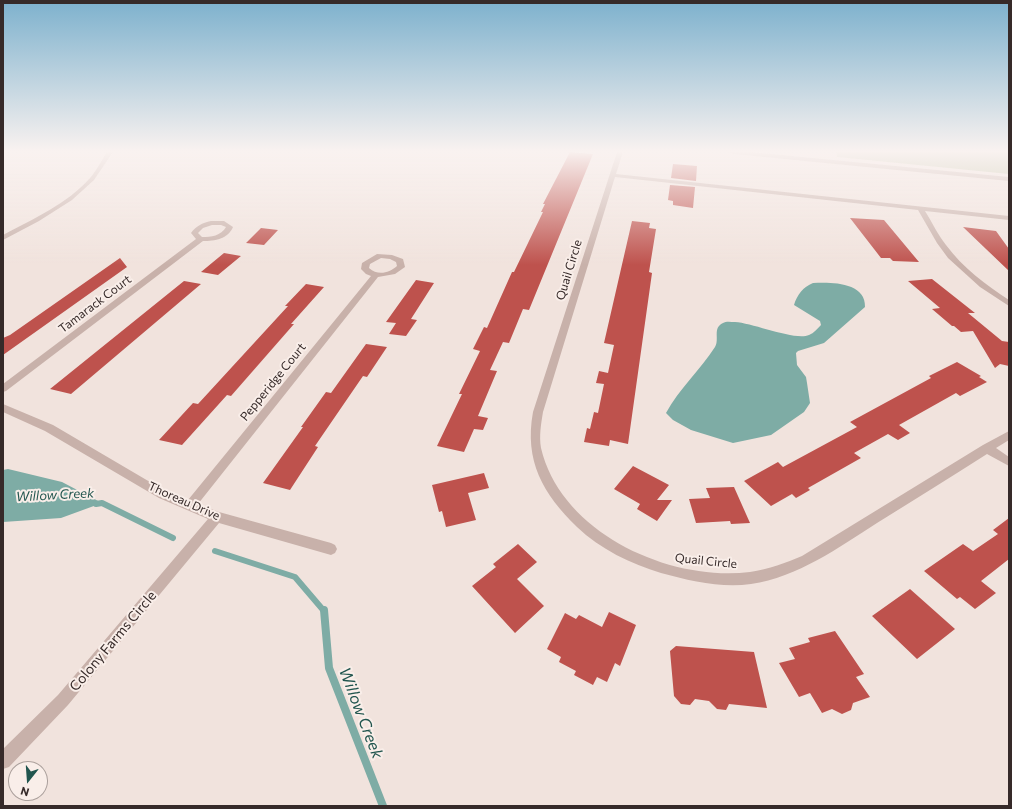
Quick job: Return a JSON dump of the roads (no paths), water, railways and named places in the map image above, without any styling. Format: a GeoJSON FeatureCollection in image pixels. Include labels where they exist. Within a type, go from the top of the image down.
{"type":"FeatureCollection","features":[{"type":"Feature","properties":{"kind":"street"},"geometry":{"type":"LineString","coordinates":[[3,238],[51,212],[81,190]]}},
{"type":"Feature","properties":{"kind":"street","name":"Quail Circle"},"geometry":{"type":"LineString","coordinates":[[608,190],[538,412],[535,430],[536,448],[540,466],[552,489],[569,512],[588,530],[610,545],[635,559],[662,569],[687,575],[722,578],[750,578],[781,571],[807,560],[1009,435]]}},
{"type":"Feature","properties":{"kind":"street"},"geometry":{"type":"LineString","coordinates":[[750,190],[1009,218]]}},
{"type":"Feature","properties":{"kind":"street"},"geometry":{"type":"LineString","coordinates":[[920,208],[941,243],[957,263],[976,280],[1009,304]]}},
{"type":"Feature","properties":{"kind":"street","name":"Tamarack Court"},"geometry":{"type":"LineString","coordinates":[[3,389],[201,239]]}},
{"type":"Feature","properties":{"kind":"street","name":"Pepperidge Court"},"geometry":{"type":"LineString","coordinates":[[190,506],[376,275]]}},
{"type":"Feature","properties":{"kind":"street","name":"Thoreau Drive"},"geometry":{"type":"LineString","coordinates":[[3,408],[48,428],[163,494],[190,506],[217,517],[331,549]]}},
{"type":"Feature","properties":{"kind":"street"},"geometry":{"type":"LineString","coordinates":[[987,448],[1009,462]]}},
{"type":"Feature","properties":{"kind":"street","name":"Colony Farms Circle"},"geometry":{"type":"LineString","coordinates":[[3,761],[64,700],[217,517]]}},
{"type":"Feature","properties":{"kind":"water"},"geometry":{"type":"Polygon","coordinates":[[[813,283],[838,284],[854,288],[864,299],[865,307],[824,343],[798,351],[796,353],[797,365],[806,377],[810,403],[804,412],[771,435],[733,443],[691,430],[673,420],[666,413],[671,404],[715,347],[718,328],[723,323],[743,323],[794,336],[809,335],[815,331],[821,325],[820,321],[794,305],[801,292],[813,283]]]}},
{"type":"Feature","properties":{"kind":"water"},"geometry":{"type":"Polygon","coordinates":[[[8,469],[62,482],[102,503],[61,518],[3,522],[3,470],[8,469]]]}},
{"type":"Feature","properties":{"kind":"waterway","name":"Willow Creek"},"geometry":{"type":"LineString","coordinates":[[96,504],[102,503],[173,538]]}},
{"type":"Feature","properties":{"kind":"waterway","name":"Willow Creek"},"geometry":{"type":"LineString","coordinates":[[215,551],[295,577],[324,611]]}},
{"type":"Feature","properties":{"kind":"waterway","name":"Willow Creek"},"geometry":{"type":"LineString","coordinates":[[324,610],[329,668],[383,806]]}}]}
